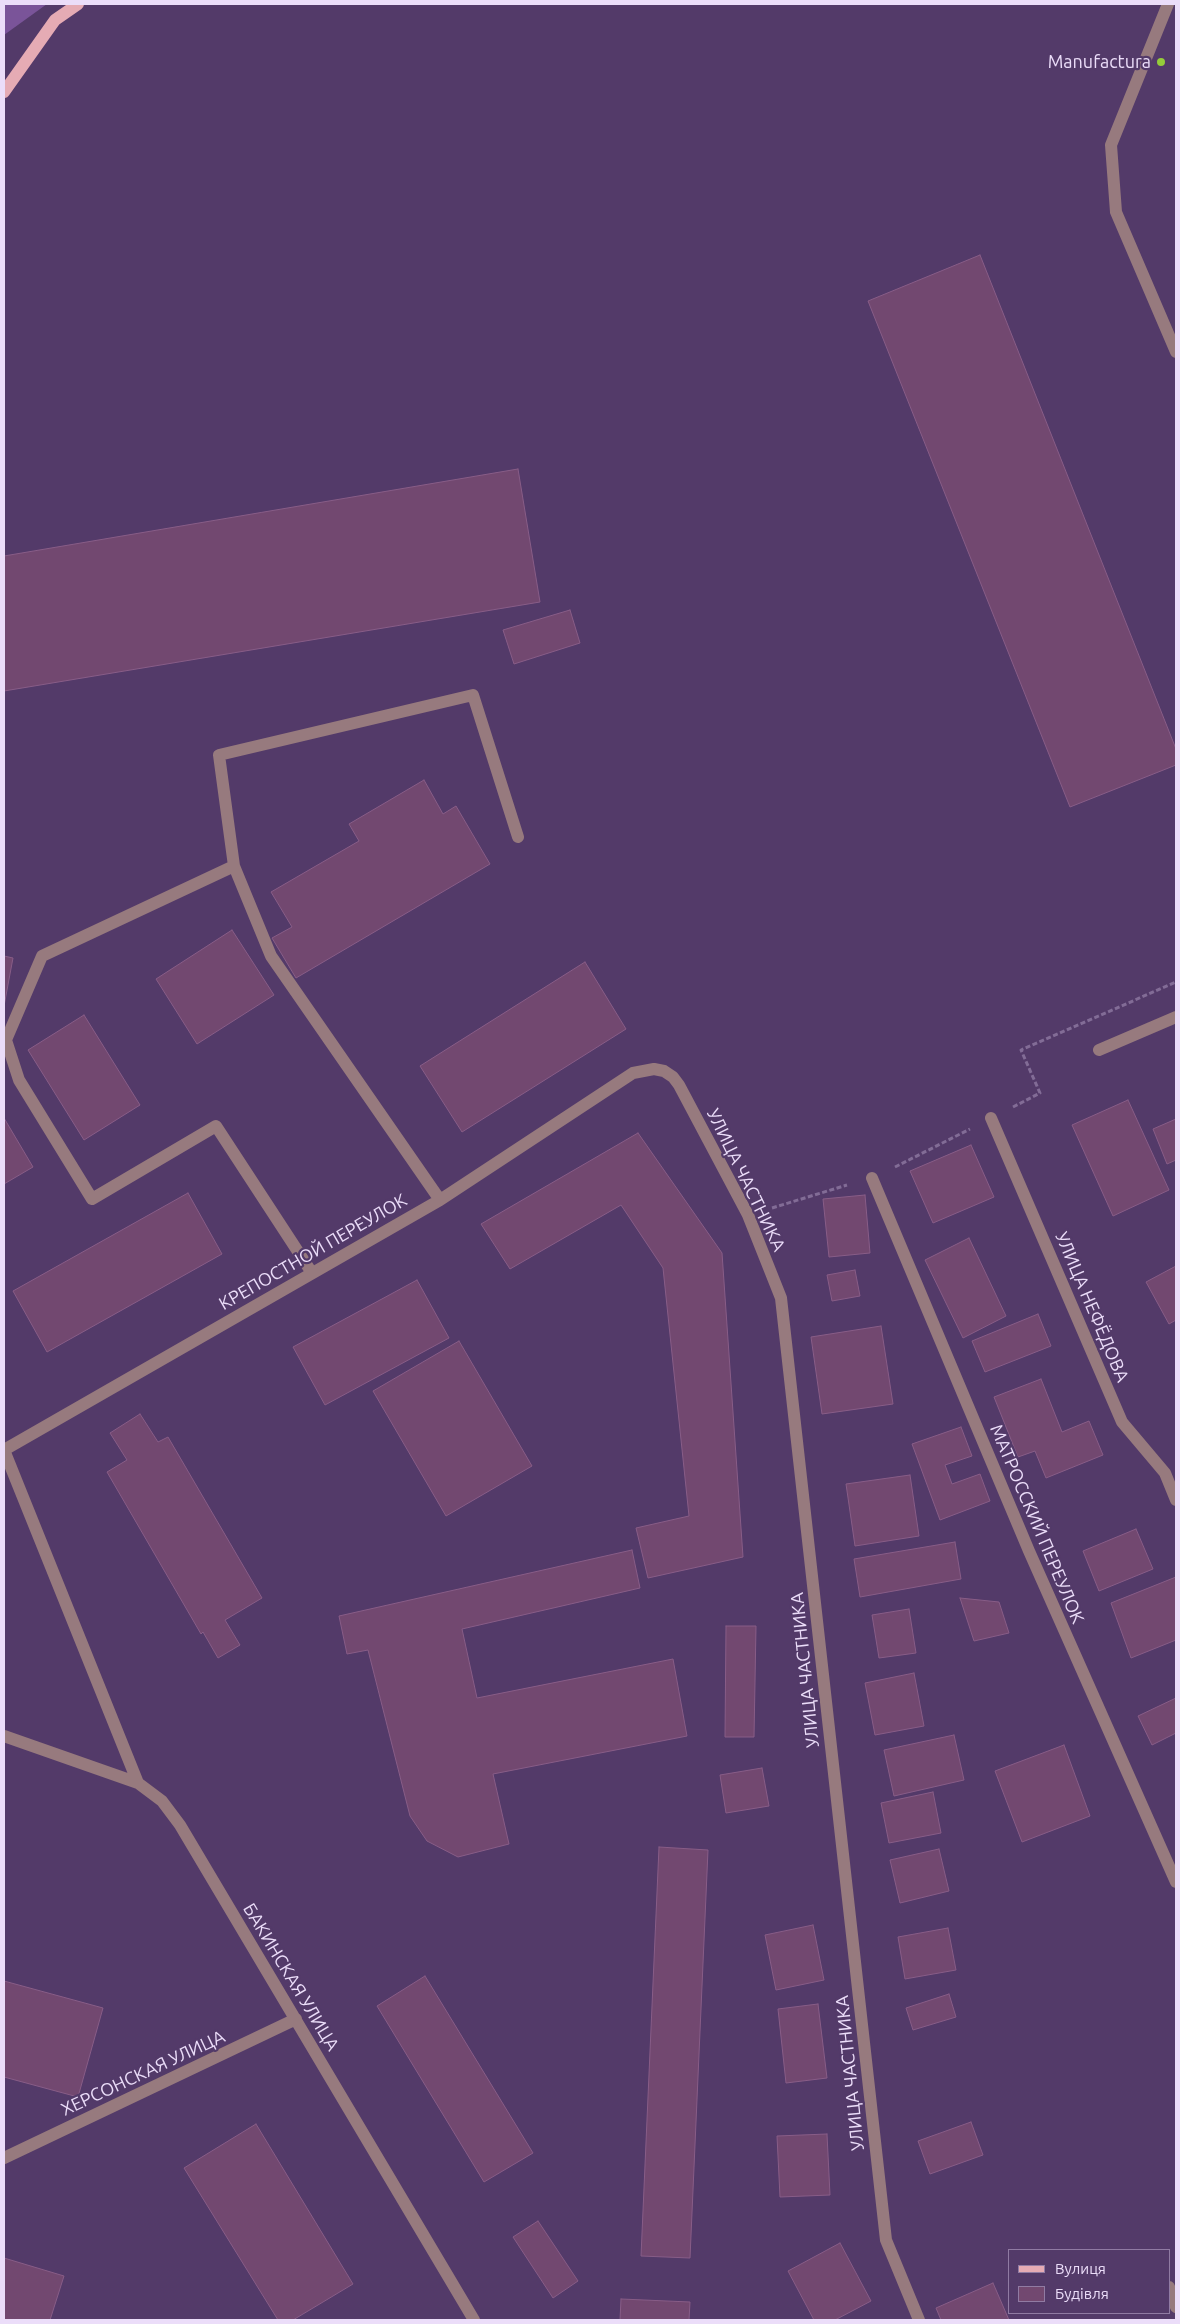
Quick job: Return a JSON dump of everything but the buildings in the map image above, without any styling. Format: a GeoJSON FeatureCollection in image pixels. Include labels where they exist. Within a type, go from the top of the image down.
{"type":"FeatureCollection","features":[{"type":"Feature","properties":{"kind":"main road"},"geometry":{"type":"LineString","coordinates":[[4,92],[55,20],[78,4]]}},
{"type":"Feature","properties":{"kind":"street"},"geometry":{"type":"LineString","coordinates":[[1168,4],[1112,145],[1116,212],[1176,352]]}},
{"type":"Feature","properties":{"kind":"street"},"geometry":{"type":"LineString","coordinates":[[440,1200],[272,956],[234,866],[220,755],[473,695],[518,837]]}},
{"type":"Feature","properties":{"kind":"street"},"geometry":{"type":"LineString","coordinates":[[234,866],[42,956],[6,1040],[19,1080],[92,1199],[216,1126],[312,1273]]}},
{"type":"Feature","properties":{"kind":"street"},"geometry":{"type":"LineString","coordinates":[[1099,1050],[1176,1017]]}},
{"type":"Feature","properties":{"kind":"street","name":"УЛИЦА ЧАСТНИКА"},"geometry":{"type":"LineString","coordinates":[[633,1073],[654,1069],[664,1071],[679,1085],[748,1215],[781,1298],[886,2240],[920,2320]]}},
{"type":"Feature","properties":{"kind":"street","name":"КРЕПОСТНОЙ ПЕРЕУЛОК"},"geometry":{"type":"LineString","coordinates":[[4,1450],[440,1200],[633,1073]]}},
{"type":"Feature","properties":{"kind":"street","name":"УЛИЦА НЕФЁДОВА"},"geometry":{"type":"LineString","coordinates":[[991,1118],[1122,1422],[1165,1473],[1176,1500]]}},
{"type":"Feature","properties":{"kind":"street","name":"МАТРОССКИЙ ПЕРЕУЛОК"},"geometry":{"type":"LineString","coordinates":[[872,1178],[1029,1552],[1176,1882]]}},
{"type":"Feature","properties":{"kind":"street"},"geometry":{"type":"LineString","coordinates":[[4,1450],[138,1783]]}},
{"type":"Feature","properties":{"kind":"street","name":"БАКИНСКАЯ УЛИЦА"},"geometry":{"type":"LineString","coordinates":[[4,1736],[138,1783],[162,1801],[180,1825],[474,2320]]}},
{"type":"Feature","properties":{"kind":"street","name":"ХЕРСОНСКАЯ УЛИЦА"},"geometry":{"type":"LineString","coordinates":[[4,2158],[296,2019]]}},
{"type":"Feature","properties":{"kind":"street"},"geometry":{"type":"LineString","coordinates":[[1170,2290],[1176,2307]]}},
{"type":"Feature","properties":{"kind":"path"},"geometry":{"type":"LineString","coordinates":[[991,1118],[1040,1093],[1021,1050],[1176,982]]}},
{"type":"Feature","properties":{"kind":"shaded area"},"geometry":{"type":"Polygon","coordinates":[[[4,4],[47,4],[4,35],[4,4]]]}},
{"type":"Feature","properties":{"kind":"place","name":"Manufactura"},"geometry":{"type":"Point","coordinates":[1161,62]}}]}
